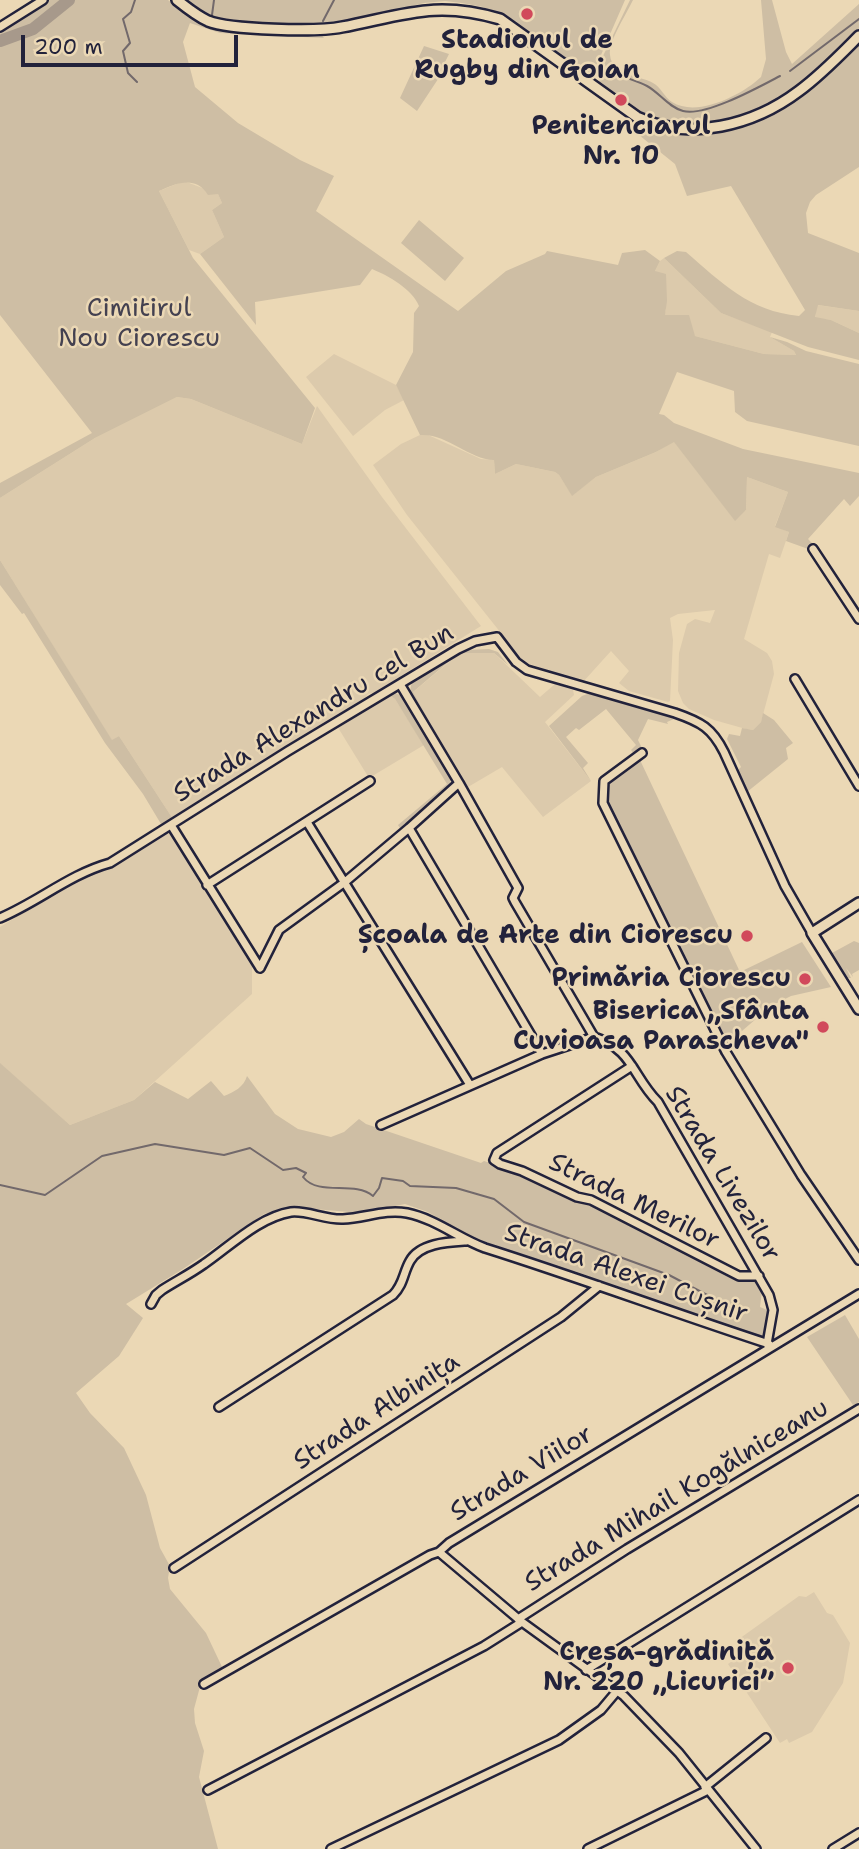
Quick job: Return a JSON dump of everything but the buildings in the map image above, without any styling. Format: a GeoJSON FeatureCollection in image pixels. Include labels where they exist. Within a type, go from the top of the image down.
{"type":"FeatureCollection","features":[{"type":"Feature","properties":{"kind":"street"},"geometry":{"type":"LineString","coordinates":[[0,27],[43,0]]}},
{"type":"Feature","properties":{"kind":"street"},"geometry":{"type":"LineString","coordinates":[[177,0],[195,14],[219,24],[325,30],[425,7],[456,5],[482,11],[500,19],[630,113],[653,124],[679,130],[722,126],[781,103],[822,72],[859,36]]}},
{"type":"Feature","properties":{"kind":"street"},"geometry":{"type":"LineString","coordinates":[[813,549],[859,619]]}},
{"type":"Feature","properties":{"kind":"street","name":"Strada Alexandru cel Bun"},"geometry":{"type":"LineString","coordinates":[[0,918],[21,909],[86,870],[110,863],[288,751],[458,649],[475,641],[497,636],[516,662],[527,670],[676,713],[704,725],[719,741],[785,887],[859,1009]]}},
{"type":"Feature","properties":{"kind":"street"},"geometry":{"type":"LineString","coordinates":[[795,680],[859,786]]}},
{"type":"Feature","properties":{"kind":"street","name":"Strada Livezilor"},"geometry":{"type":"LineString","coordinates":[[400,684],[518,888],[513,898],[515,902],[594,1037],[614,1045],[657,1102],[759,1276],[773,1310],[770,1345]]}},
{"type":"Feature","properties":{"kind":"street"},"geometry":{"type":"LineString","coordinates":[[642,753],[604,781],[603,803],[726,1052],[801,1175],[859,1260]]}},
{"type":"Feature","properties":{"kind":"street"},"geometry":{"type":"LineString","coordinates":[[207,885],[370,781]]}},
{"type":"Feature","properties":{"kind":"street"},"geometry":{"type":"LineString","coordinates":[[171,825],[260,968],[279,930],[345,882],[459,783]]}},
{"type":"Feature","properties":{"kind":"street"},"geometry":{"type":"LineString","coordinates":[[307,822],[470,1085]]}},
{"type":"Feature","properties":{"kind":"street"},"geometry":{"type":"LineString","coordinates":[[409,828],[542,1054]]}},
{"type":"Feature","properties":{"kind":"street"},"geometry":{"type":"LineString","coordinates":[[812,933],[859,902]]}},
{"type":"Feature","properties":{"kind":"street"},"geometry":{"type":"LineString","coordinates":[[381,1125],[542,1054],[594,1037]]}},
{"type":"Feature","properties":{"kind":"street","name":"Strada Merilor"},"geometry":{"type":"LineString","coordinates":[[632,1066],[520,1137],[494,1158],[500,1164],[543,1180],[577,1197],[591,1200],[739,1276],[759,1276]]}},
{"type":"Feature","properties":{"kind":"street"},"geometry":{"type":"LineString","coordinates":[[152,1304],[162,1290],[249,1231],[279,1215],[294,1212],[332,1220],[367,1217],[389,1211],[407,1213],[440,1224],[466,1241]]}},
{"type":"Feature","properties":{"kind":"street"},"geometry":{"type":"LineString","coordinates":[[219,1407],[393,1295],[402,1283],[410,1261],[420,1250],[443,1243],[466,1241]]}},
{"type":"Feature","properties":{"kind":"street","name":"Strada Alexei Cușnir"},"geometry":{"type":"LineString","coordinates":[[466,1241],[770,1345]]}},
{"type":"Feature","properties":{"kind":"street","name":"Strada Albinița"},"geometry":{"type":"LineString","coordinates":[[174,1569],[561,1317],[599,1286]]}},
{"type":"Feature","properties":{"kind":"street","name":"Strada Viilor"},"geometry":{"type":"LineString","coordinates":[[204,1684],[439,1552],[449,1543],[770,1345],[859,1294]]}},
{"type":"Feature","properties":{"kind":"street","name":"Strada Mihail Kogălniceanu"},"geometry":{"type":"LineString","coordinates":[[208,1790],[484,1646],[627,1549],[859,1409]]}},
{"type":"Feature","properties":{"kind":"street"},"geometry":{"type":"LineString","coordinates":[[586,1670],[859,1500]]}},
{"type":"Feature","properties":{"kind":"street"},"geometry":{"type":"LineString","coordinates":[[439,1552],[520,1620],[617,1691],[661,1732],[756,1849]]}},
{"type":"Feature","properties":{"kind":"street"},"geometry":{"type":"LineString","coordinates":[[331,1849],[559,1740],[601,1710],[617,1691]]}},
{"type":"Feature","properties":{"kind":"street"},"geometry":{"type":"LineString","coordinates":[[589,1849],[706,1789],[766,1738]]}},
{"type":"Feature","properties":{"kind":"street"},"geometry":{"type":"LineString","coordinates":[[833,1849],[859,1833]]}},
{"type":"Feature","properties":{"kind":"shaded area"},"geometry":{"type":"Polygon","coordinates":[[[184,181],[218,194],[222,203],[212,210],[224,237],[200,254],[189,250],[159,191],[184,181]]]}},
{"type":"Feature","properties":{"kind":"shaded area"},"geometry":{"type":"Polygon","coordinates":[[[664,258],[721,313],[772,332],[770,337],[794,351],[796,355],[764,354],[695,336],[664,315],[666,310],[655,271],[664,258]]]}},
{"type":"Feature","properties":{"kind":"shaded area"},"geometry":{"type":"Polygon","coordinates":[[[817,305],[859,311],[859,333],[831,320],[815,318],[817,305]]]}},
{"type":"Feature","properties":{"kind":"shaded area"},"geometry":{"type":"Polygon","coordinates":[[[334,354],[396,385],[404,400],[385,410],[353,436],[306,377],[334,354]]]}},
{"type":"Feature","properties":{"kind":"shaded area"},"geometry":{"type":"Polygon","coordinates":[[[177,397],[191,399],[302,444],[317,406],[382,497],[481,626],[368,694],[173,819],[119,736],[112,741],[0,560],[0,498],[95,438],[177,397]]]}},
{"type":"Feature","properties":{"kind":"shaded area"},"geometry":{"type":"Polygon","coordinates":[[[426,434],[481,459],[494,460],[495,474],[516,464],[555,472],[572,495],[596,477],[656,452],[674,441],[735,520],[746,510],[747,477],[788,492],[775,526],[789,532],[780,558],[769,554],[744,639],[767,653],[772,661],[774,674],[761,722],[753,730],[714,720],[689,709],[678,691],[679,653],[687,624],[695,619],[710,623],[715,610],[678,614],[670,618],[673,640],[668,702],[629,691],[619,683],[629,671],[611,651],[583,682],[524,662],[407,515],[373,465],[401,444],[426,434]]]}},
{"type":"Feature","properties":{"kind":"shaded area"},"geometry":{"type":"Polygon","coordinates":[[[460,653],[494,653],[540,697],[555,684],[573,690],[574,695],[545,722],[591,781],[543,817],[502,767],[468,787],[412,693],[460,653]]]}},
{"type":"Feature","properties":{"kind":"shaded area"},"geometry":{"type":"Polygon","coordinates":[[[389,695],[395,699],[424,745],[369,778],[337,726],[389,695]]]}},
{"type":"Feature","properties":{"kind":"shaded area"},"geometry":{"type":"Polygon","coordinates":[[[166,833],[173,834],[252,964],[252,994],[134,1100],[70,1125],[0,1064],[0,927],[88,873],[106,871],[166,833]]]}},
{"type":"Feature","properties":{"kind":"shaded area","name":"Creșa-grădiniță Nr. 220 „Licurici”"},"geometry":{"type":"Polygon","coordinates":[[[814,1592],[827,1613],[833,1615],[850,1643],[843,1683],[812,1732],[789,1743],[787,1739],[780,1743],[728,1664],[741,1655],[737,1648],[741,1644],[739,1639],[799,1596],[806,1597],[814,1592]]]}},
{"type":"Feature","properties":{"kind":"green space","name":"Cimitirul Nou Ciorescu"},"geometry":{"type":"Polygon","coordinates":[[[47,0],[168,0],[204,24],[321,34],[324,38],[220,33],[190,23],[183,42],[195,87],[238,123],[300,160],[334,176],[316,211],[458,311],[506,271],[547,251],[618,265],[622,253],[645,250],[660,261],[655,271],[666,274],[665,315],[689,315],[695,336],[764,354],[796,355],[794,351],[770,337],[806,351],[859,364],[859,446],[747,421],[735,412],[734,391],[677,372],[659,414],[674,423],[743,449],[859,473],[859,496],[850,506],[844,499],[808,539],[813,544],[811,550],[786,541],[789,532],[775,527],[788,492],[747,477],[746,510],[735,521],[674,442],[596,477],[572,496],[555,472],[516,464],[495,474],[494,460],[484,459],[439,438],[420,435],[396,385],[413,352],[414,313],[419,306],[406,289],[372,269],[360,285],[255,302],[256,325],[200,254],[224,237],[212,210],[222,203],[218,194],[208,195],[198,185],[185,182],[159,191],[193,258],[315,408],[302,444],[191,399],[177,397],[95,438],[0,498],[0,483],[92,433],[0,315],[0,30],[9,27],[47,0]]]}},
{"type":"Feature","properties":{"kind":"green space"},"geometry":{"type":"Polygon","coordinates":[[[183,0],[625,0],[594,71],[586,75],[502,16],[483,7],[462,3],[424,3],[330,26],[224,21],[208,16],[183,0]]]}},
{"type":"Feature","properties":{"kind":"green space"},"geometry":{"type":"Polygon","coordinates":[[[630,0],[633,0],[610,49],[612,62],[621,71],[653,83],[669,100],[682,106],[706,106],[719,102],[743,91],[761,77],[766,59],[761,0],[772,0],[786,52],[792,64],[859,4],[859,31],[808,77],[771,102],[729,119],[696,124],[669,124],[638,113],[599,86],[602,58],[630,0]]]}},
{"type":"Feature","properties":{"kind":"green space"},"geometry":{"type":"Polygon","coordinates":[[[859,42],[859,167],[816,195],[806,213],[808,233],[859,253],[859,311],[818,305],[815,317],[831,320],[859,333],[859,360],[808,347],[721,313],[664,258],[677,251],[686,252],[724,285],[751,302],[781,313],[799,316],[805,310],[731,186],[687,196],[675,164],[629,127],[644,126],[693,134],[726,130],[759,119],[790,103],[817,84],[859,42]]]}},
{"type":"Feature","properties":{"kind":"green space"},"geometry":{"type":"Polygon","coordinates":[[[424,46],[449,54],[442,68],[444,70],[417,111],[400,98],[424,46]]]}},
{"type":"Feature","properties":{"kind":"green space"},"geometry":{"type":"Polygon","coordinates":[[[419,220],[464,258],[445,281],[401,243],[419,220]]]}},
{"type":"Feature","properties":{"kind":"green space"},"geometry":{"type":"Polygon","coordinates":[[[0,560],[112,740],[119,736],[173,819],[161,824],[143,794],[105,743],[24,613],[22,614],[0,585],[0,560]]]}},
{"type":"Feature","properties":{"kind":"green space"},"geometry":{"type":"Polygon","coordinates":[[[489,649],[498,652],[508,665],[494,653],[459,653],[413,692],[429,721],[426,722],[412,698],[412,683],[454,653],[489,649]]]}},
{"type":"Feature","properties":{"kind":"green space"},"geometry":{"type":"Polygon","coordinates":[[[395,693],[405,697],[452,776],[448,790],[401,830],[398,825],[447,784],[395,699],[389,695],[395,693]]]}},
{"type":"Feature","properties":{"kind":"green space"},"geometry":{"type":"Polygon","coordinates":[[[590,693],[675,716],[668,724],[648,719],[638,740],[642,748],[634,754],[631,750],[636,745],[606,709],[579,730],[576,728],[566,737],[588,763],[583,768],[591,781],[549,726],[582,696],[590,693]]]}},
{"type":"Feature","properties":{"kind":"green space"},"geometry":{"type":"Polygon","coordinates":[[[763,713],[774,720],[793,743],[786,748],[788,759],[747,792],[738,770],[741,767],[727,739],[729,734],[740,736],[742,728],[753,730],[761,722],[763,713]]]}},
{"type":"Feature","properties":{"kind":"green space"},"geometry":{"type":"Polygon","coordinates":[[[640,760],[740,972],[802,942],[831,987],[791,996],[771,1006],[728,1043],[604,797],[606,782],[640,760]]]}},
{"type":"Feature","properties":{"kind":"green space"},"geometry":{"type":"Polygon","coordinates":[[[854,941],[859,943],[859,970],[852,974],[853,977],[846,968],[851,978],[847,978],[832,953],[854,941]]]}},
{"type":"Feature","properties":{"kind":"green space"},"geometry":{"type":"Polygon","coordinates":[[[0,1063],[70,1125],[134,1100],[155,1082],[188,1099],[211,1081],[224,1096],[241,1086],[247,1076],[275,1114],[298,1129],[331,1137],[344,1132],[359,1119],[366,1124],[481,1163],[484,1161],[521,1173],[597,1206],[737,1280],[754,1279],[762,1291],[760,1307],[770,1314],[764,1336],[760,1338],[744,1334],[604,1283],[476,1241],[428,1212],[405,1204],[361,1213],[291,1207],[264,1214],[126,1304],[143,1318],[119,1356],[76,1393],[90,1413],[124,1448],[146,1495],[160,1548],[170,1566],[170,1589],[206,1633],[223,1669],[201,1683],[194,1709],[195,1723],[204,1751],[199,1777],[218,1849],[0,1849],[0,1063]]]}},
{"type":"Feature","properties":{"kind":"green space"},"geometry":{"type":"Polygon","coordinates":[[[845,1315],[859,1339],[859,1402],[853,1405],[807,1337],[845,1315]]]}},
{"type":"Feature","properties":{"kind":"waterway"},"geometry":{"type":"LineString","coordinates":[[0,41],[33,29],[69,0]]}},
{"type":"Feature","properties":{"kind":"waterway"},"geometry":{"type":"LineString","coordinates":[[135,0],[131,12],[123,19],[130,43],[123,51],[128,73],[137,82]]}},
{"type":"Feature","properties":{"kind":"waterway"},"geometry":{"type":"LineString","coordinates":[[212,15],[214,0]]}},
{"type":"Feature","properties":{"kind":"waterway"},"geometry":{"type":"LineString","coordinates":[[323,21],[334,0]]}},
{"type":"Feature","properties":{"kind":"waterway"},"geometry":{"type":"LineString","coordinates":[[790,71],[859,19]]}},
{"type":"Feature","properties":{"kind":"waterway"},"geometry":{"type":"LineString","coordinates":[[608,67],[647,86],[678,109],[693,112],[732,100],[780,76]]}},
{"type":"Feature","properties":{"kind":"waterway"},"geometry":{"type":"LineString","coordinates":[[0,1185],[45,1195],[102,1156],[155,1144],[224,1155],[250,1148],[283,1170],[296,1168],[306,1173],[303,1177],[310,1183],[327,1188],[356,1189],[373,1196],[382,1178],[403,1181],[410,1186],[456,1188],[494,1199],[524,1222],[669,1275],[732,1308]]}},
{"type":"Feature","properties":{"kind":"place","name":"Stadionul de Rugby din Goian"},"geometry":{"type":"Point","coordinates":[527,14]}},
{"type":"Feature","properties":{"kind":"place","name":"Penitenciarul Nr. 10"},"geometry":{"type":"Point","coordinates":[621,100]}},
{"type":"Feature","properties":{"kind":"place","name":"Școala de Arte din Ciorescu"},"geometry":{"type":"Point","coordinates":[747,936]}},
{"type":"Feature","properties":{"kind":"place","name":"Primăria Ciorescu"},"geometry":{"type":"Point","coordinates":[805,979]}},
{"type":"Feature","properties":{"kind":"place","name":"Biserica „Sfânta Cuvioasa Parascheva\""},"geometry":{"type":"Point","coordinates":[823,1027]}},
{"type":"Feature","properties":{"kind":"place","name":"Creșa-grădiniță Nr. 220 „Licurici”"},"geometry":{"type":"Point","coordinates":[788,1668]}}]}
